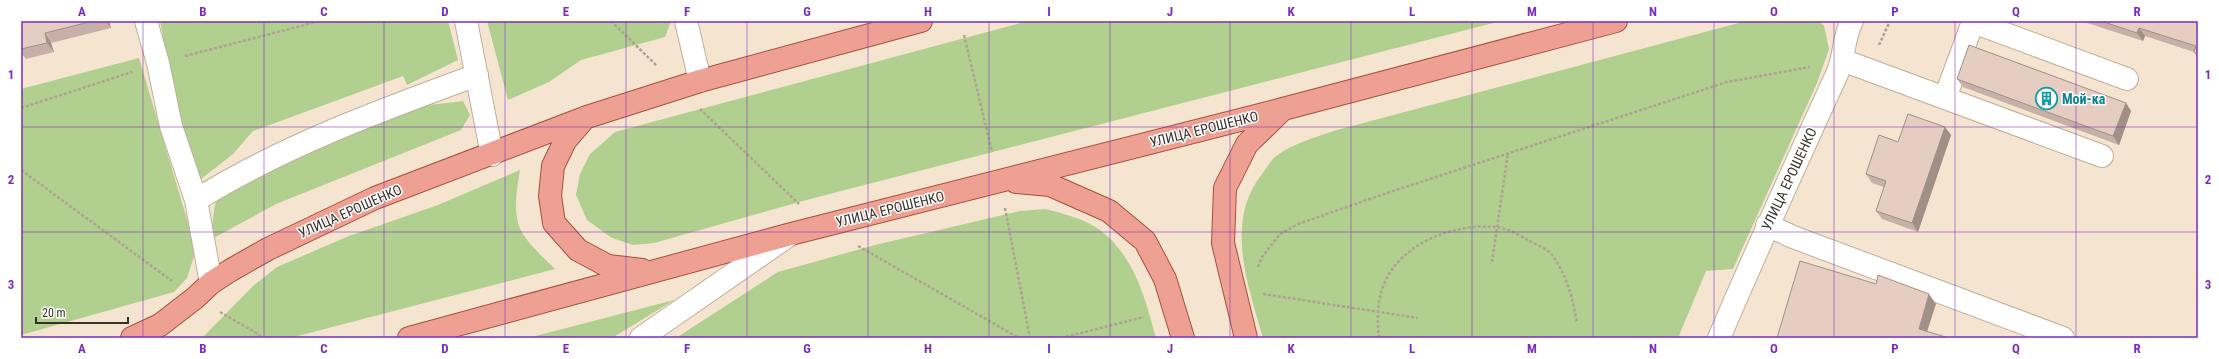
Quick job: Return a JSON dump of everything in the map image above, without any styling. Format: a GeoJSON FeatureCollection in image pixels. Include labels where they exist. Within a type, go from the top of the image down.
{"type":"FeatureCollection","features":[{"type":"Feature","properties":{"kind":"main road","name":"УЛИЦА ЕРОШЕНКО"},"geometry":{"type":"LineString","coordinates":[[132,338],[160,325],[196,298],[211,283],[268,249],[375,198],[492,155],[587,117],[700,81],[921,21]]}},
{"type":"Feature","properties":{"kind":"main road","name":"УЛИЦА ЕРОШЕНКО"},"geometry":{"type":"LineString","coordinates":[[409,338],[791,234],[1283,109],[1616,21]]}},
{"type":"Feature","properties":{"kind":"main road"},"geometry":{"type":"LineString","coordinates":[[1246,338],[1223,244],[1225,188],[1247,144],[1283,109]]}},
{"type":"Feature","properties":{"kind":"main road","name":"УЛИЦА ЕРОШЕНКО"},"geometry":{"type":"LineString","coordinates":[[587,117],[565,141],[553,166],[550,196],[554,223],[578,250],[602,263],[608,266],[651,272]]}},
{"type":"Feature","properties":{"kind":"main road"},"geometry":{"type":"LineString","coordinates":[[999,181],[1050,185],[1109,211],[1145,241],[1165,279],[1183,338]]}},
{"type":"Feature","properties":{"kind":"street"},"geometry":{"type":"LineString","coordinates":[[146,21],[158,63],[171,126],[196,200],[211,283]]}},
{"type":"Feature","properties":{"kind":"street"},"geometry":{"type":"LineString","coordinates":[[466,21],[478,75],[492,155]]}},
{"type":"Feature","properties":{"kind":"street"},"geometry":{"type":"LineString","coordinates":[[686,21],[700,81]]}},
{"type":"Feature","properties":{"kind":"street"},"geometry":{"type":"LineString","coordinates":[[1945,98],[1973,22],[2127,79]]}},
{"type":"Feature","properties":{"kind":"street","name":"УЛИЦА ЕРОШЕНКО"},"geometry":{"type":"LineString","coordinates":[[1719,338],[1840,65],[1847,23]]}},
{"type":"Feature","properties":{"kind":"street"},"geometry":{"type":"LineString","coordinates":[[1840,65],[1945,98],[2102,156]]}},
{"type":"Feature","properties":{"kind":"street"},"geometry":{"type":"LineString","coordinates":[[196,200],[235,176],[375,113],[478,75]]}},
{"type":"Feature","properties":{"kind":"street"},"geometry":{"type":"LineString","coordinates":[[1768,225],[1800,240],[2064,338]]}},
{"type":"Feature","properties":{"kind":"street","name":"УЛИЦА ЕРОШЕНКО"},"geometry":{"type":"LineString","coordinates":[[641,338],[791,234]]}},
{"type":"Feature","properties":{"kind":"path"},"geometry":{"type":"LineString","coordinates":[[611,21],[822,226],[1019,338]]}},
{"type":"Feature","properties":{"kind":"path"},"geometry":{"type":"LineString","coordinates":[[964,34],[992,152]]}},
{"type":"Feature","properties":{"kind":"path"},"geometry":{"type":"LineString","coordinates":[[1256,270],[1262,257],[1280,234],[1298,224],[1508,153],[1727,82],[1806,66],[1840,65]]}},
{"type":"Feature","properties":{"kind":"path"},"geometry":{"type":"LineString","coordinates":[[1492,262],[1508,153]]}},
{"type":"Feature","properties":{"kind":"path"},"geometry":{"type":"LineString","coordinates":[[21,170],[196,298],[258,334],[261,338]]}},
{"type":"Feature","properties":{"kind":"path"},"geometry":{"type":"LineString","coordinates":[[1004,208],[1030,338]]}},
{"type":"Feature","properties":{"kind":"path"},"geometry":{"type":"LineString","coordinates":[[1379,338],[1376,312],[1384,284],[1402,258],[1429,239],[1455,229],[1497,227],[1519,235],[1552,254],[1571,292],[1577,323]]}},
{"type":"Feature","properties":{"kind":"path"},"geometry":{"type":"LineString","coordinates":[[1261,293],[1418,318]]}},
{"type":"Feature","properties":{"kind":"path"},"geometry":{"type":"LineString","coordinates":[[1061,338],[1144,317]]}},
{"type":"Feature","properties":{"kind":"green space"},"geometry":{"type":"Polygon","coordinates":[[[160,21],[448,21],[458,60],[407,85],[403,76],[253,131],[233,154],[201,179],[182,134],[160,21]]]}},
{"type":"Feature","properties":{"kind":"green space"},"geometry":{"type":"Polygon","coordinates":[[[487,21],[671,21],[665,37],[581,60],[549,82],[508,100],[487,21]]]}},
{"type":"Feature","properties":{"kind":"green space"},"geometry":{"type":"Polygon","coordinates":[[[1028,21],[1501,21],[810,199],[654,243],[633,245],[612,238],[587,220],[576,195],[580,174],[590,154],[615,132],[1028,21]]]}},
{"type":"Feature","properties":{"kind":"green space"},"geometry":{"type":"Polygon","coordinates":[[[1746,21],[1819,21],[1824,26],[1829,49],[1817,83],[1733,269],[1706,271],[1678,338],[1263,338],[1246,275],[1242,233],[1244,212],[1251,193],[1262,174],[1271,161],[1282,152],[1305,141],[1337,130],[1746,21]]]}},
{"type":"Feature","properties":{"kind":"green space"},"geometry":{"type":"Polygon","coordinates":[[[139,58],[196,250],[187,278],[174,292],[21,335],[21,89],[139,58]]]}},
{"type":"Feature","properties":{"kind":"green space"},"geometry":{"type":"Polygon","coordinates":[[[463,101],[470,115],[461,130],[276,204],[210,240],[216,198],[252,176],[413,107],[463,101]]]}},
{"type":"Feature","properties":{"kind":"green space"},"geometry":{"type":"Polygon","coordinates":[[[520,170],[516,203],[520,229],[528,241],[555,269],[290,338],[202,338],[254,285],[277,267],[349,236],[438,205],[520,170]]]}},
{"type":"Feature","properties":{"kind":"green space"},"geometry":{"type":"Polygon","coordinates":[[[1046,209],[1074,217],[1088,223],[1100,230],[1112,241],[1130,265],[1137,279],[1148,308],[1156,338],[676,338],[778,272],[875,245],[1020,211],[1046,209]]]}},
{"type":"Feature","properties":{"kind":"green space"},"geometry":{"type":"Polygon","coordinates":[[[674,300],[612,338],[528,338],[674,300]]]}},
{"type":"Feature","properties":{"kind":"building"},"geometry":{"type":"Polygon","coordinates":[[[21,21],[93,21],[45,33],[47,43],[21,49],[21,21]]]}},
{"type":"Feature","properties":{"kind":"building"},"geometry":{"type":"Polygon","coordinates":[[[2101,21],[2198,21],[2198,54],[2194,52],[2196,46],[2139,28],[2137,33],[2101,21]]]}},
{"type":"Feature","properties":{"kind":"building","name":"Мой-ка"},"geometry":{"type":"Polygon","coordinates":[[[1969,45],[2126,103],[2113,136],[1957,79],[1969,45]]]}},
{"type":"Feature","properties":{"kind":"building"},"geometry":{"type":"Polygon","coordinates":[[[1908,114],[1945,127],[1912,223],[1876,211],[1886,181],[1866,174],[1879,135],[1898,142],[1908,114]]]}},
{"type":"Feature","properties":{"kind":"building"},"geometry":{"type":"Polygon","coordinates":[[[1800,261],[1876,284],[1878,275],[1929,294],[1919,329],[1949,338],[1777,338],[1800,261]]]}},
{"type":"Feature","properties":{"kind":"place","name":"Мой-ка"},"geometry":{"type":"Point","coordinates":[2047,99]}}]}
